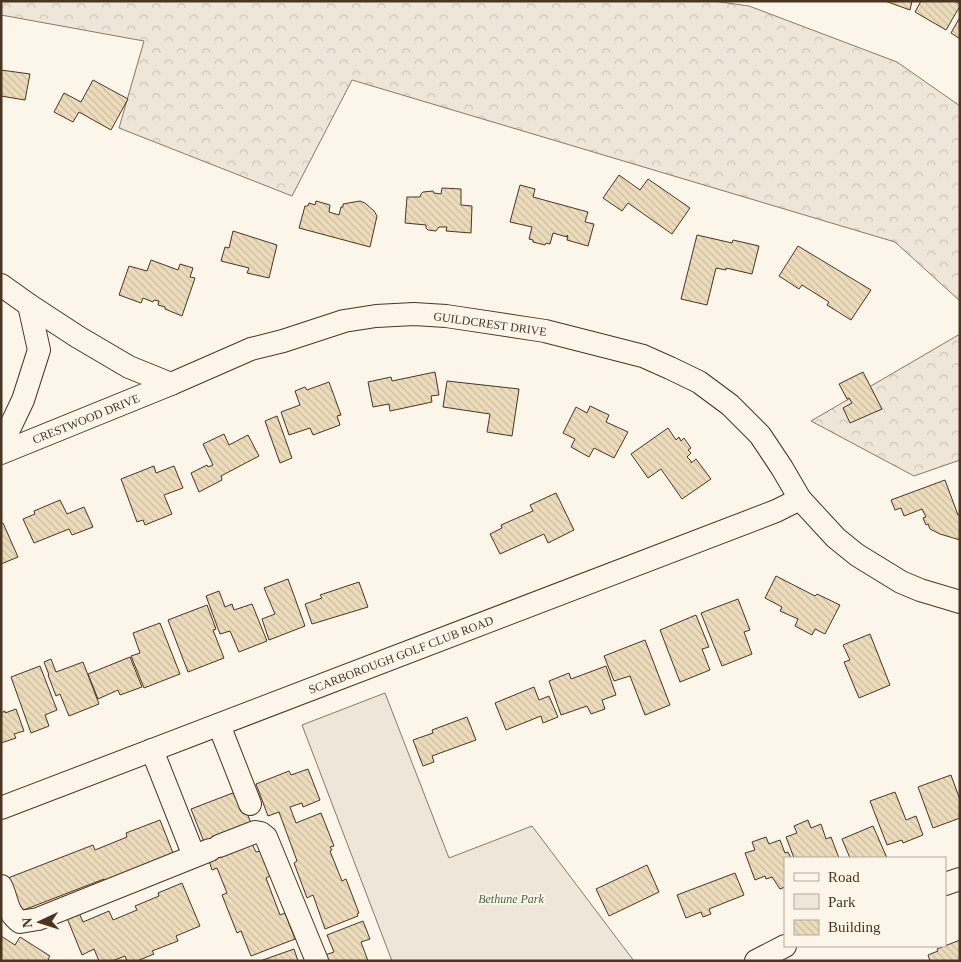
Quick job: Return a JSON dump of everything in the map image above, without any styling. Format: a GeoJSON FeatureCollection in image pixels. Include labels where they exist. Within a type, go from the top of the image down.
{"type":"FeatureCollection","features":[{"type":"Feature","properties":{"kind":"street"},"geometry":{"type":"LineString","coordinates":[[1,285],[78,337],[129,367],[171,384]]}},
{"type":"Feature","properties":{"kind":"street"},"geometry":{"type":"LineString","coordinates":[[1,446],[23,400],[39,350],[29,305]]}},
{"type":"Feature","properties":{"kind":"street","name":"GUILDCREST DRIVE"},"geometry":{"type":"LineString","coordinates":[[171,384],[251,349],[283,341],[344,321],[376,316],[414,314],[446,316],[545,330],[643,356],[699,382],[730,405],[760,435],[800,499],[836,538],[857,555],[900,582],[960,602]]}},
{"type":"Feature","properties":{"kind":"street","name":"CRESTWOOD DRIVE"},"geometry":{"type":"LineString","coordinates":[[1,453],[171,384]]}},
{"type":"Feature","properties":{"kind":"street","name":"SCARBOROUGH GOLF CLUB ROAD"},"geometry":{"type":"LineString","coordinates":[[1,808],[776,511],[800,499]]}},
{"type":"Feature","properties":{"kind":"street"},"geometry":{"type":"LineString","coordinates":[[219,725],[255,817],[266,837],[317,961]]}},
{"type":"Feature","properties":{"kind":"street"},"geometry":{"type":"LineString","coordinates":[[152,750],[208,851]]}},
{"type":"Feature","properties":{"kind":"street"},"geometry":{"type":"LineString","coordinates":[[1,886],[10,912],[20,922],[38,919],[254,832],[255,817]]}},
{"type":"Feature","properties":{"kind":"street"},"geometry":{"type":"LineString","coordinates":[[946,884],[960,878]]}},
{"type":"Feature","properties":{"kind":"street"},"geometry":{"type":"LineString","coordinates":[[756,961],[784,947]]}},
{"type":"Feature","properties":{"kind":"green space"},"geometry":{"type":"Polygon","coordinates":[[[1,1],[713,1],[749,6],[897,62],[960,106],[960,301],[895,242],[352,80],[292,196],[119,128],[144,41],[1,15],[1,1]]]}},
{"type":"Feature","properties":{"kind":"green space"},"geometry":{"type":"Polygon","coordinates":[[[960,334],[960,460],[914,476],[811,421],[960,334]]]}},
{"type":"Feature","properties":{"kind":"green space","name":"Bethune Park"},"geometry":{"type":"Polygon","coordinates":[[[385,693],[449,858],[532,826],[634,961],[392,961],[302,725],[385,693]]]}},
{"type":"Feature","properties":{"kind":"building"},"geometry":{"type":"Polygon","coordinates":[[[885,1],[912,1],[910,10],[885,1]]]}},
{"type":"Feature","properties":{"kind":"building"},"geometry":{"type":"Polygon","coordinates":[[[921,1],[955,1],[960,6],[946,30],[915,12],[921,1]]]}},
{"type":"Feature","properties":{"kind":"building"},"geometry":{"type":"Polygon","coordinates":[[[960,17],[960,39],[951,33],[960,17]]]}},
{"type":"Feature","properties":{"kind":"building"},"geometry":{"type":"Polygon","coordinates":[[[1,70],[30,74],[25,100],[1,96],[1,70]]]}},
{"type":"Feature","properties":{"kind":"building"},"geometry":{"type":"Polygon","coordinates":[[[93,80],[128,99],[111,130],[79,112],[73,122],[54,112],[64,93],[81,102],[93,80]]]}},
{"type":"Feature","properties":{"kind":"building"},"geometry":{"type":"Polygon","coordinates":[[[619,175],[640,190],[648,179],[690,208],[672,234],[628,203],[622,211],[603,198],[619,175]]]}},
{"type":"Feature","properties":{"kind":"building"},"geometry":{"type":"Polygon","coordinates":[[[520,185],[535,189],[533,197],[588,212],[585,222],[594,224],[588,246],[567,240],[568,236],[567,235],[567,237],[553,233],[550,244],[546,243],[545,245],[533,242],[533,240],[529,239],[532,227],[510,222],[520,185]]]}},
{"type":"Feature","properties":{"kind":"building"},"geometry":{"type":"Polygon","coordinates":[[[442,188],[461,189],[461,205],[472,206],[471,233],[446,231],[447,227],[439,227],[436,231],[428,230],[426,225],[405,223],[407,197],[420,197],[423,192],[433,191],[434,193],[441,194],[442,188]]]}},
{"type":"Feature","properties":{"kind":"building"},"geometry":{"type":"Polygon","coordinates":[[[316,201],[330,205],[329,212],[339,215],[343,204],[360,201],[365,203],[377,216],[370,247],[299,228],[305,206],[308,206],[309,203],[315,205],[316,201]]]}},
{"type":"Feature","properties":{"kind":"building"},"geometry":{"type":"Polygon","coordinates":[[[233,231],[277,245],[269,278],[247,273],[249,268],[221,261],[225,247],[229,248],[233,231]]]}},
{"type":"Feature","properties":{"kind":"building"},"geometry":{"type":"Polygon","coordinates":[[[697,235],[732,243],[733,240],[759,246],[752,274],[726,268],[726,270],[716,268],[707,305],[681,299],[697,235]]]}},
{"type":"Feature","properties":{"kind":"building"},"geometry":{"type":"Polygon","coordinates":[[[798,246],[871,290],[851,320],[827,305],[829,302],[802,285],[799,289],[779,276],[798,246]]]}},
{"type":"Feature","properties":{"kind":"building"},"geometry":{"type":"Polygon","coordinates":[[[151,260],[178,270],[180,264],[193,268],[190,277],[195,278],[182,316],[158,305],[159,301],[154,300],[153,302],[143,298],[141,303],[119,295],[129,266],[147,271],[151,260]]]}},
{"type":"Feature","properties":{"kind":"building"},"geometry":{"type":"Polygon","coordinates":[[[435,372],[439,395],[431,396],[432,402],[390,411],[389,404],[373,407],[368,382],[391,377],[392,381],[435,372]]]}},
{"type":"Feature","properties":{"kind":"building"},"geometry":{"type":"Polygon","coordinates":[[[863,372],[882,409],[850,423],[843,408],[852,403],[849,398],[847,399],[839,384],[863,372]]]}},
{"type":"Feature","properties":{"kind":"building"},"geometry":{"type":"Polygon","coordinates":[[[447,381],[519,389],[512,436],[487,432],[490,414],[443,407],[447,381]]]}},
{"type":"Feature","properties":{"kind":"building"},"geometry":{"type":"Polygon","coordinates":[[[329,382],[341,415],[337,416],[340,425],[313,435],[310,428],[289,435],[281,412],[300,405],[295,391],[305,387],[307,390],[329,382]]]}},
{"type":"Feature","properties":{"kind":"building"},"geometry":{"type":"Polygon","coordinates":[[[590,406],[609,415],[606,422],[628,432],[614,458],[594,448],[589,457],[571,447],[575,439],[563,433],[576,407],[587,413],[590,406]]]}},
{"type":"Feature","properties":{"kind":"building"},"geometry":{"type":"Polygon","coordinates":[[[277,416],[292,458],[280,463],[265,421],[277,416]]]}},
{"type":"Feature","properties":{"kind":"building"},"geometry":{"type":"Polygon","coordinates":[[[668,428],[676,440],[679,437],[681,441],[684,438],[691,448],[688,450],[691,453],[687,457],[691,463],[696,459],[711,479],[682,499],[661,469],[648,478],[631,454],[668,428]]]}},
{"type":"Feature","properties":{"kind":"building"},"geometry":{"type":"Polygon","coordinates":[[[224,434],[229,445],[248,435],[259,456],[221,476],[222,480],[199,492],[191,473],[207,465],[208,467],[213,465],[203,444],[224,434]]]}},
{"type":"Feature","properties":{"kind":"building"},"geometry":{"type":"Polygon","coordinates":[[[154,466],[156,473],[174,466],[183,488],[164,495],[172,514],[145,525],[143,520],[137,522],[121,479],[154,466]]]}},
{"type":"Feature","properties":{"kind":"building"},"geometry":{"type":"Polygon","coordinates":[[[945,480],[958,515],[960,515],[960,540],[930,529],[923,518],[926,517],[922,509],[904,516],[901,508],[895,510],[891,500],[945,480]]]}},
{"type":"Feature","properties":{"kind":"building"},"geometry":{"type":"Polygon","coordinates":[[[556,493],[574,530],[548,543],[544,534],[500,554],[490,534],[502,528],[501,525],[533,511],[530,505],[556,493]]]}},
{"type":"Feature","properties":{"kind":"building"},"geometry":{"type":"Polygon","coordinates":[[[60,500],[67,514],[84,507],[93,527],[72,535],[69,529],[34,543],[23,519],[35,514],[34,511],[60,500]]]}},
{"type":"Feature","properties":{"kind":"building"},"geometry":{"type":"Polygon","coordinates":[[[3,523],[18,557],[1,564],[1,524],[3,523]]]}},
{"type":"Feature","properties":{"kind":"building"},"geometry":{"type":"Polygon","coordinates":[[[776,576],[815,596],[817,594],[840,605],[825,634],[815,629],[812,635],[795,626],[798,619],[780,611],[782,607],[765,598],[776,576]]]}},
{"type":"Feature","properties":{"kind":"building"},"geometry":{"type":"Polygon","coordinates":[[[288,579],[305,626],[269,640],[262,619],[275,614],[264,588],[288,579]]]}},
{"type":"Feature","properties":{"kind":"building"},"geometry":{"type":"Polygon","coordinates":[[[359,582],[368,607],[312,624],[305,604],[322,598],[320,595],[359,582]]]}},
{"type":"Feature","properties":{"kind":"building"},"geometry":{"type":"Polygon","coordinates":[[[219,591],[225,607],[232,604],[234,610],[252,604],[267,641],[239,652],[230,631],[220,634],[206,596],[219,591]]]}},
{"type":"Feature","properties":{"kind":"building"},"geometry":{"type":"Polygon","coordinates":[[[738,599],[750,630],[744,632],[752,654],[722,666],[701,613],[738,599]]]}},
{"type":"Feature","properties":{"kind":"building"},"geometry":{"type":"Polygon","coordinates":[[[207,605],[216,629],[213,630],[224,658],[188,672],[168,620],[207,605]]]}},
{"type":"Feature","properties":{"kind":"building"},"geometry":{"type":"Polygon","coordinates":[[[696,615],[709,647],[702,649],[710,670],[680,682],[660,630],[696,615]]]}},
{"type":"Feature","properties":{"kind":"building"},"geometry":{"type":"Polygon","coordinates":[[[160,623],[180,674],[144,688],[131,656],[140,653],[133,633],[160,623]]]}},
{"type":"Feature","properties":{"kind":"building"},"geometry":{"type":"Polygon","coordinates":[[[870,634],[890,685],[859,698],[844,662],[850,660],[843,645],[870,634]]]}},
{"type":"Feature","properties":{"kind":"building"},"geometry":{"type":"Polygon","coordinates":[[[645,640],[670,705],[645,715],[630,676],[614,681],[604,656],[645,640]]]}},
{"type":"Feature","properties":{"kind":"building"},"geometry":{"type":"Polygon","coordinates":[[[130,657],[142,687],[120,695],[118,690],[98,699],[88,674],[130,657]]]}},
{"type":"Feature","properties":{"kind":"building"},"geometry":{"type":"Polygon","coordinates":[[[51,659],[56,672],[83,662],[99,704],[69,716],[60,694],[56,696],[48,675],[44,662],[51,659]]]}},
{"type":"Feature","properties":{"kind":"building"},"geometry":{"type":"Polygon","coordinates":[[[40,666],[57,710],[45,715],[49,726],[31,733],[11,677],[40,666]]]}},
{"type":"Feature","properties":{"kind":"building"},"geometry":{"type":"Polygon","coordinates":[[[606,666],[616,695],[602,700],[605,709],[591,714],[587,706],[561,715],[549,681],[569,673],[571,679],[606,666]]]}},
{"type":"Feature","properties":{"kind":"building"},"geometry":{"type":"Polygon","coordinates":[[[534,687],[539,700],[549,696],[558,717],[543,723],[541,716],[506,730],[495,703],[534,687]]]}},
{"type":"Feature","properties":{"kind":"building"},"geometry":{"type":"Polygon","coordinates":[[[16,709],[24,731],[14,734],[16,738],[1,743],[1,713],[16,709]]]}},
{"type":"Feature","properties":{"kind":"building"},"geometry":{"type":"Polygon","coordinates":[[[467,717],[476,740],[432,756],[434,762],[423,766],[413,740],[433,733],[432,730],[467,717]]]}},
{"type":"Feature","properties":{"kind":"building"},"geometry":{"type":"Polygon","coordinates":[[[308,769],[320,800],[303,807],[302,803],[290,807],[296,823],[321,813],[334,846],[330,847],[332,850],[330,851],[342,881],[346,879],[359,913],[357,914],[358,916],[325,929],[313,895],[307,898],[294,863],[297,861],[279,812],[268,816],[256,784],[289,771],[291,775],[308,769]]]}},
{"type":"Feature","properties":{"kind":"building"},"geometry":{"type":"Polygon","coordinates":[[[951,775],[960,800],[960,818],[933,828],[918,787],[951,775]]]}},
{"type":"Feature","properties":{"kind":"building"},"geometry":{"type":"Polygon","coordinates":[[[238,791],[251,823],[251,842],[256,852],[261,851],[270,876],[266,878],[280,915],[285,913],[295,939],[251,956],[241,931],[237,933],[222,895],[227,893],[217,868],[212,870],[204,842],[191,809],[238,791]]]}},
{"type":"Feature","properties":{"kind":"building"},"geometry":{"type":"Polygon","coordinates":[[[895,792],[906,820],[916,816],[923,835],[903,843],[902,840],[887,845],[870,801],[895,792]]]}},
{"type":"Feature","properties":{"kind":"building"},"geometry":{"type":"Polygon","coordinates":[[[160,820],[173,853],[138,867],[140,871],[106,884],[104,879],[21,911],[8,878],[93,845],[95,850],[127,837],[126,833],[160,820]]]}},
{"type":"Feature","properties":{"kind":"building"},"geometry":{"type":"Polygon","coordinates":[[[808,820],[811,828],[821,824],[826,839],[831,837],[839,857],[794,857],[786,837],[797,833],[794,826],[808,820]]]}},
{"type":"Feature","properties":{"kind":"building"},"geometry":{"type":"Polygon","coordinates":[[[873,826],[887,857],[850,857],[842,839],[873,826]]]}},
{"type":"Feature","properties":{"kind":"building"},"geometry":{"type":"Polygon","coordinates":[[[766,837],[769,844],[780,840],[785,853],[788,852],[790,857],[784,857],[784,887],[780,889],[772,877],[766,879],[765,876],[755,880],[745,853],[755,850],[752,842],[766,837]]]}},
{"type":"Feature","properties":{"kind":"building"},"geometry":{"type":"Polygon","coordinates":[[[647,865],[659,892],[609,916],[596,889],[647,865]]]}},
{"type":"Feature","properties":{"kind":"building"},"geometry":{"type":"Polygon","coordinates":[[[735,873],[744,895],[709,909],[711,914],[703,917],[701,912],[686,918],[677,895],[735,873]]]}},
{"type":"Feature","properties":{"kind":"building"},"geometry":{"type":"Polygon","coordinates":[[[182,883],[200,926],[176,936],[178,941],[152,951],[154,954],[137,961],[127,961],[125,956],[112,961],[99,961],[94,949],[82,955],[67,918],[79,913],[83,922],[109,911],[113,920],[137,910],[135,906],[159,896],[158,893],[182,883]]]}},
{"type":"Feature","properties":{"kind":"building"},"geometry":{"type":"Polygon","coordinates":[[[363,921],[370,939],[361,942],[368,961],[327,961],[325,955],[334,952],[327,935],[363,921]]]}},
{"type":"Feature","properties":{"kind":"building"},"geometry":{"type":"Polygon","coordinates":[[[1,936],[15,945],[20,937],[50,956],[48,959],[50,961],[1,961],[1,936]]]}},
{"type":"Feature","properties":{"kind":"building"},"geometry":{"type":"Polygon","coordinates":[[[960,940],[960,961],[930,961],[928,955],[960,940]]]}},
{"type":"Feature","properties":{"kind":"building"},"geometry":{"type":"Polygon","coordinates":[[[294,949],[298,961],[260,961],[294,949]]]}}]}
